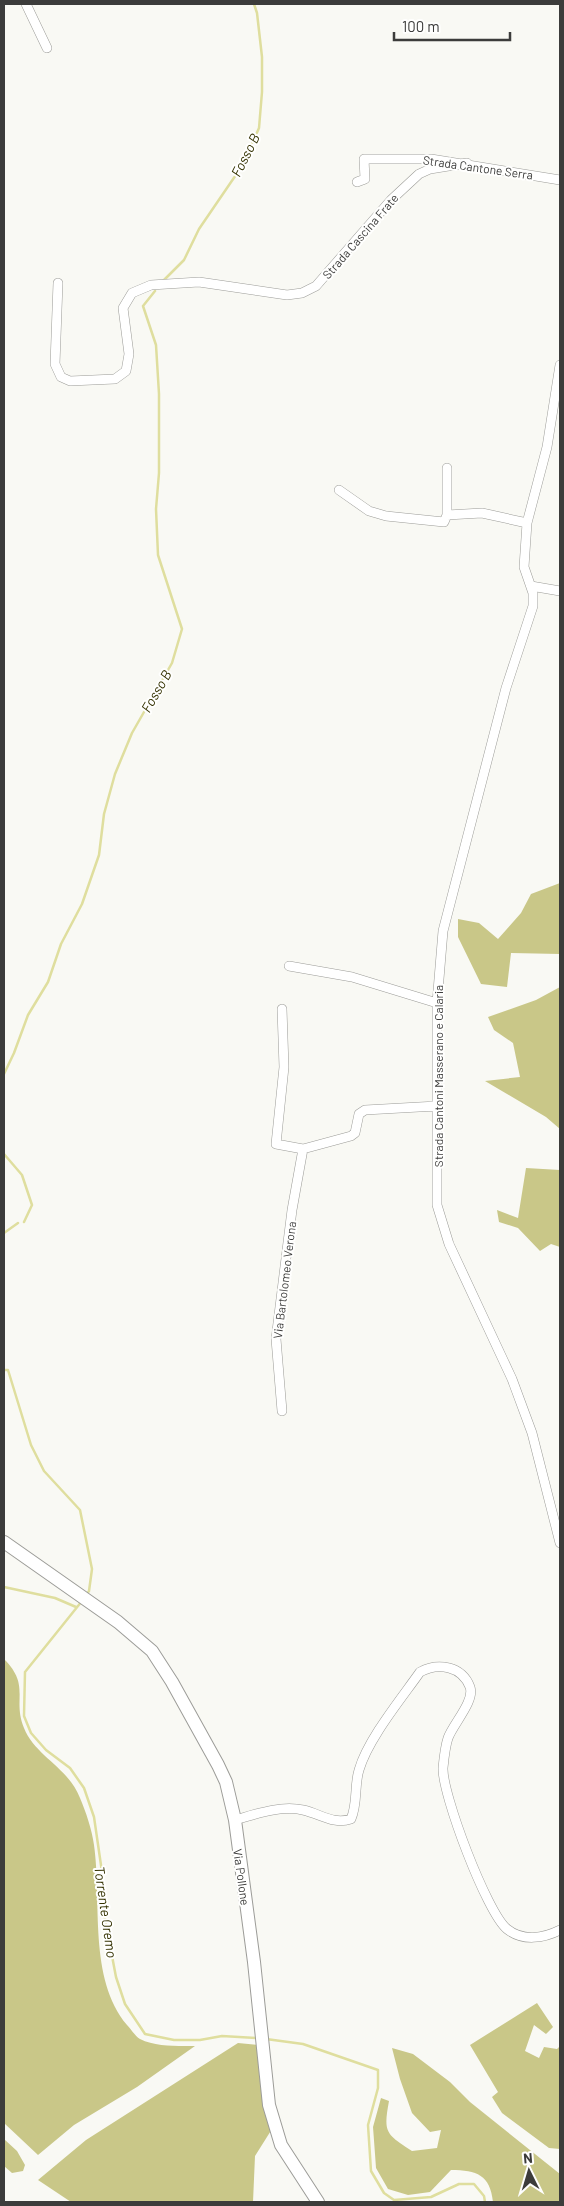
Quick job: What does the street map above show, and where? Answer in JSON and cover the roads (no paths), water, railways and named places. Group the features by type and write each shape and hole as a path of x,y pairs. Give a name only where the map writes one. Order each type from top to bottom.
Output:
{"street":[{"path":"26,4 47,48"},
{"name":"Strada Cantone Serra","path":"357,182 366,179 364,159 432,158 560,180"},
{"name":"Strada Cascina Frate","path":"58,284 55,364 61,377 70,381 115,379 126,371 129,354 123,308 132,293 152,284 169,285 200,282 287,295 302,293 316,286 390,200 419,174 430,169 467,163"},
{"name":"Strada Cantoni Masserano e Calaria","path":"560,365 548,447 526,523 524,567 531,586 533,606 506,688 443,931 437,1003 437,1205 449,1244 519,1397 532,1433 560,1543"},
{"path":"339,490 369,510 386,516 444,522 447,515 447,468"},
{"path":"447,515 482,513 526,523"},
{"path":"531,586 560,592"},
{"path":"289,966 352,977 437,1003"},
{"path":"282,1009 284,1067 276,1144 303,1149 351,1136 355,1133 359,1114 365,1110 437,1106"},
{"name":"Via Bartolomeo Verona","path":"282,1411 276,1340 292,1210 303,1149"},
{"name":"Via Pollone","path":"4,1542 79,1594 136,1636 152,1651 163,1666 192,1716 226,1782 234,1820 261,2026 269,2105 281,2145 318,2202"},
{"path":"234,1820 266,1811 283,1810 303,1810 335,1821 351,1819 355,1810 359,1770 367,1749 420,1672 430,1666 442,1665 463,1676 471,1688 471,1698 448,1738 443,1770 448,1799 484,1894 493,1913 507,1929 531,1937 546,1937 560,1930"}],"waterway":[{"name":"Fosso B","path":"162,282 184,260 199,229 242,166 259,128 262,57 257,13 254,4"},
{"name":"Fosso B","path":"4,1074 28,1015 48,982 61,944 82,904 99,855 104,814 115,774 132,733 172,663 182,629 158,555 156,509 159,473 159,394 156,345 143,306 155,291"},
{"name":"Fosso B","path":"4,1154 22,1175 32,1205 24,1222"},
{"name":"Fosso B","path":"4,1233 18,1223"},
{"name":"Torrente Oremo","path":"4,1370 8,1370 31,1445 44,1471 80,1510 92,1569 89,1591 86,1595"},
{"path":"4,1587 55,1598 76,1607"},
{"name":"Torrente Oremo","path":"82,1601 25,1672 24,1716 31,1733 46,1750 70,1768 84,1788 94,1817 102,1872 104,1914 116,1977 125,2004 145,2034 174,2040 200,2040 222,2036 258,2038"},
{"name":"Torrente Oremo","path":"266,2039 303,2044 378,2070 378,2088 368,2125 371,2171 384,2193 394,2200 431,2197 459,2184 474,2184 484,2196 485,2202"}]}
